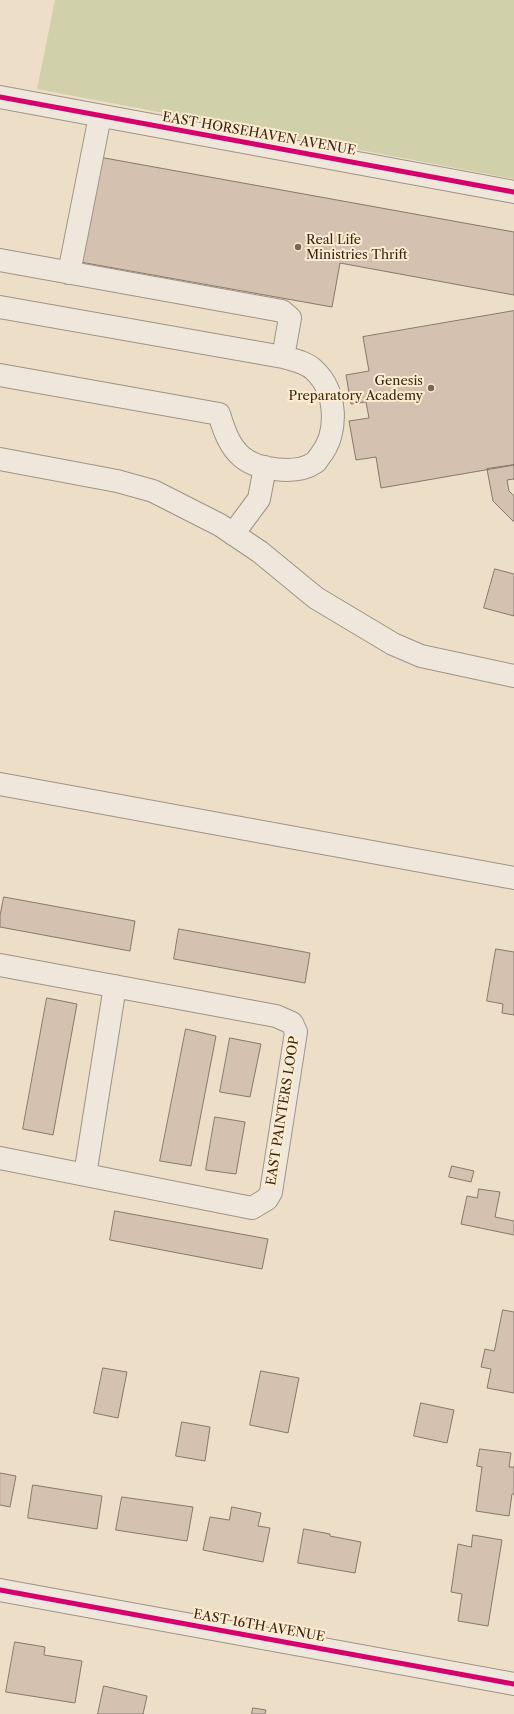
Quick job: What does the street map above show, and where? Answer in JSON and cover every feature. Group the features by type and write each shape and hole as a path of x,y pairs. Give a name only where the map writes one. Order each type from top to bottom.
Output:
{"street":[{"name":"EAST HORSEHAVEN AVENUE","path":"0,97 514,192"},
{"path":"69,272 100,116"},
{"path":"0,260 282,311 290,318 283,357"},
{"path":"0,307 283,357 301,362 312,368 321,378 333,411 332,432 327,448 315,463 299,469 281,470 265,467 242,457 231,445 219,414 0,375"},
{"path":"0,459 117,481 153,491 220,525 260,552 316,598 393,644 421,656 514,676"},
{"path":"233,534 259,500 265,467"},
{"path":"0,784 514,878"},
{"name":"EAST PAINTERS LOOP","path":"0,965 276,1016 292,1023 296,1032 296,1043 271,1192 267,1199 252,1208 0,1158"},
{"path":"85,1175 115,986"},
{"name":"EAST 16TH AVENUE","path":"0,1590 514,1684"}],"green space":[{"path":"55,0 514,0 514,179 37,89"}],"building":[{"name":"Real Life Ministries Thrift","path":"99,157 514,232 514,295 340,263 332,307 80,262"},
{"name":"Genesis Preparatory Academy","path":"514,311 514,465 381,488 376,457 356,460 349,421 369,418 366,402 351,404 346,375 369,371 363,337"},
{"path":"514,465 514,479 507,480 509,491 514,496 514,522 493,501 487,469"},
{"path":"495,569 514,574 514,616 484,608"},
{"path":"4,897 135,921 130,951 0,927 0,916"},
{"path":"179,929 310,953 305,983 174,959"},
{"path":"496,949 514,952 514,1015 502,1013 503,1004 487,1001"},
{"path":"47,998 77,1004 53,1135 23,1129"},
{"path":"186,1029 216,1036 191,1166 160,1161"},
{"path":"230,1038 261,1044 250,1097 220,1092"},
{"path":"215,1117 245,1122 236,1174 206,1170"},
{"path":"452,1166 474,1171 471,1182 449,1177"},
{"path":"479,1189 500,1192 495,1217 514,1221 514,1235 461,1224 467,1196 477,1198"},
{"path":"115,1211 268,1239 262,1269 110,1240"},
{"path":"503,1310 514,1312 514,1393 487,1388 491,1369 481,1367 485,1349 494,1351"},
{"path":"103,1368 127,1372 118,1418 94,1413"},
{"path":"261,1371 299,1378 288,1433 250,1425"},
{"path":"421,1403 454,1410 447,1443 414,1436"},
{"path":"182,1422 210,1427 205,1461 176,1456"},
{"path":"480,1449 511,1453 509,1467 514,1467 514,1494 512,1494 509,1516 476,1511 482,1467 477,1466"},
{"path":"0,1473 16,1476 10,1507 0,1505"},
{"path":"33,1485 102,1496 97,1529 28,1518"},
{"path":"122,1497 193,1507 187,1541 116,1530"},
{"path":"232,1507 261,1513 258,1526 270,1528 263,1562 203,1550 210,1517 229,1520"},
{"path":"304,1529 361,1542 355,1573 298,1563"},
{"path":"473,1535 502,1540 488,1626 458,1621 462,1594 451,1592 458,1544 471,1547"},
{"path":"15,1642 45,1647 44,1655 82,1661 75,1703 6,1692"},
{"path":"104,1686 147,1696 143,1714 98,1714"},
{"path":"253,1708 266,1710 265,1714 252,1714"}],"cycle path":[{"path":"0,97 514,192"},
{"path":"0,1590 514,1684"}],"place":[{"name":"Real Life Ministries Thrift","path":"298,247"},
{"name":"Genesis Preparatory Academy","path":"431,388"}]}
